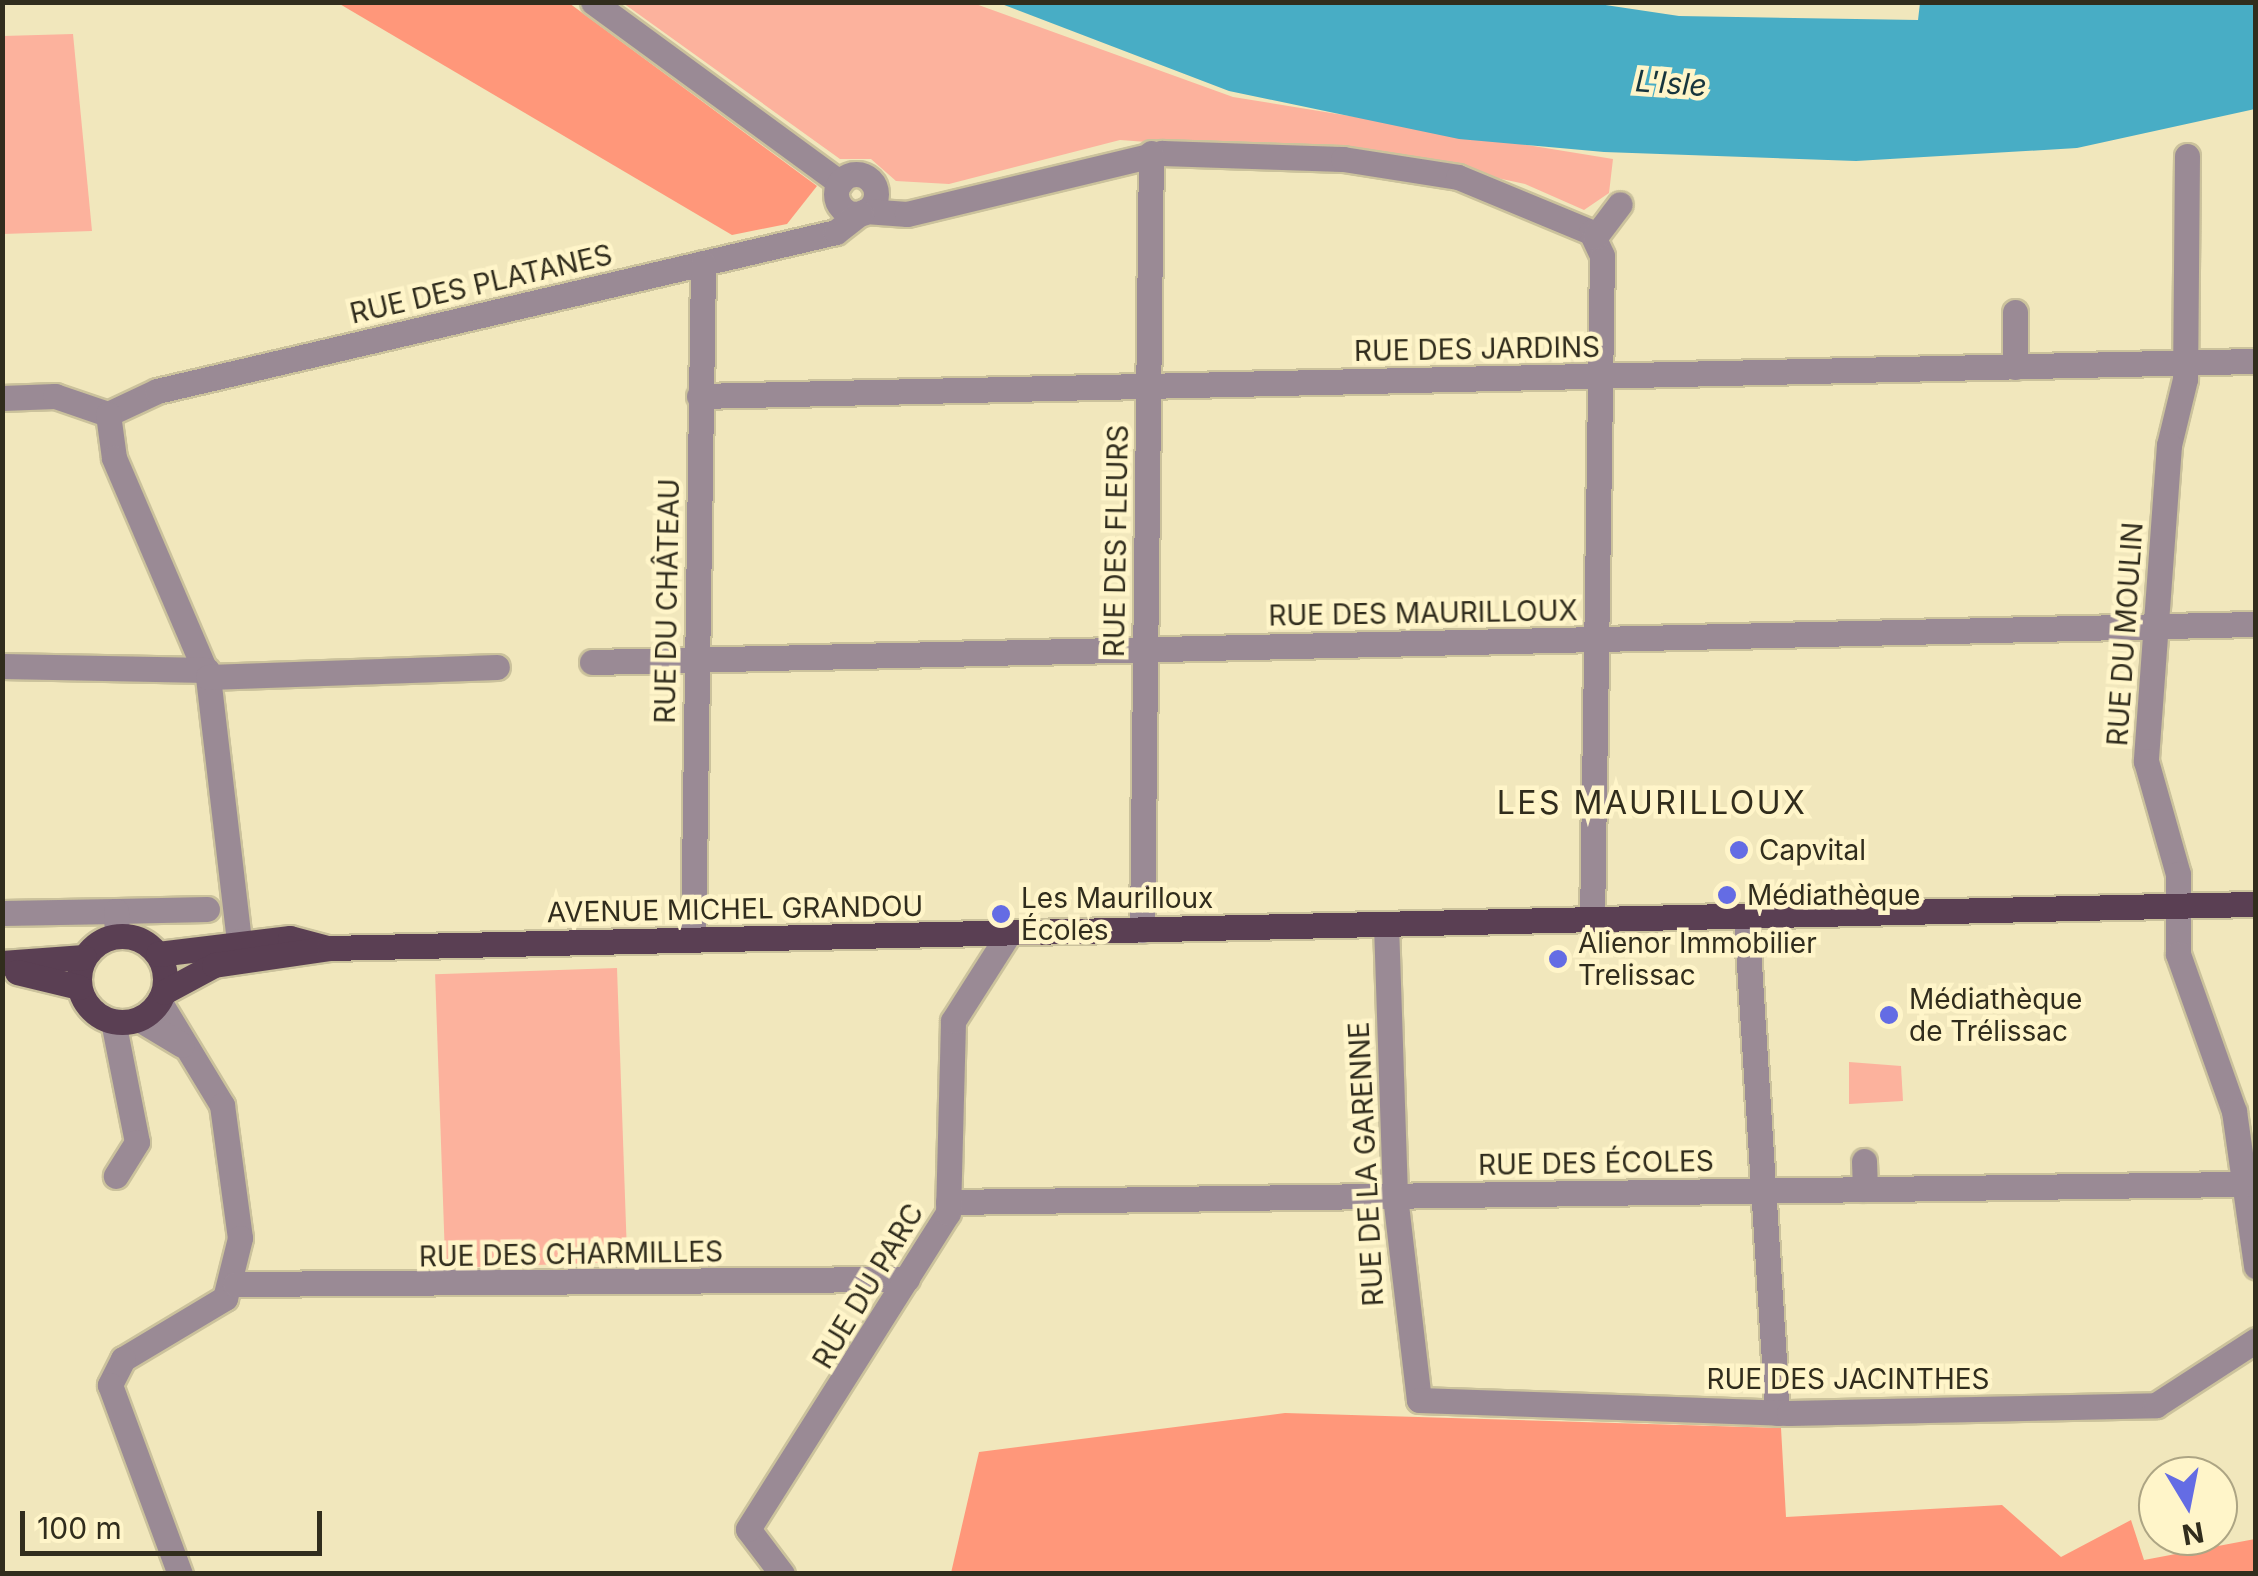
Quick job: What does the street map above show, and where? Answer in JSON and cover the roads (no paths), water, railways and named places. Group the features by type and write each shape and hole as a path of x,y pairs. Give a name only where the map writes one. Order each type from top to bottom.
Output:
{"main road":[{"name":"AVENUE MICHEL GRANDOU","path":"158,954 206,943 238,941 329,948 2256,904"},
{"path":"2,966 79,988 112,1021 139,1019 161,997 158,954 117,923 84,957 79,988"},
{"name":"AVENUE MICHEL GRANDOU","path":"161,997 192,976 231,961 329,948"},
{"path":"2,966 84,957"}],"street":[{"path":"593,2 856,201 928,208 1151,154 1343,159 1458,178 1595,237 1602,256 1592,919"},
{"name":"RUE DES FLEURS","path":"1142,930 1151,154"},
{"name":"RUE DU MOULIN","path":"2186,156 2186,363 2152,627 2146,761 2178,874 2178,954 2234,1111 2256,1266"},
{"name":"RUE DES PLATANES","path":"108,414 157,391 819,236 856,201"},
{"path":"1595,237 1620,204"},
{"name":"RUE DU CHÂTEAU","path":"694,940 703,263"},
{"path":"2015,312 2015,367"},
{"name":"RUE DES JARDINS","path":"699,396 2256,361"},
{"path":"2,398 55,396 108,414 114,458 207,674 238,941 192,976"},
{"name":"RUE DES MAURILLOUX","path":"592,662 2256,624"},
{"path":"2,666 207,674 497,667"},
{"path":"206,943 235,901"},
{"path":"2,913 117,923 207,909"},
{"path":"1746,916 1777,1413"},
{"name":"RUE DE LA GARENNE","path":"1386,924 1395,1196 1419,1400"},
{"name":"RUE DU PARC","path":"782,1574 750,1538 753,1516 907,1279 948,1202 954,1021 1009,933"},
{"path":"161,997 222,1105 234,1172 235,1284 208,1312 123,1359 110,1386 180,1574"},
{"path":"139,1019 198,1058"},
{"path":"112,1021 137,1142 116,1176"},
{"path":"1864,1161 1865,1190"},
{"name":"RUE DES ÉCOLES","path":"948,1202 2246,1184"},
{"name":"RUE DES CHARMILLES","path":"235,1284 907,1279"},
{"name":"RUE DES JACINTHES","path":"1419,1400 1777,1413 2156,1405 2256,1340"}],"water":[{"name":"L'Isle","path":"999,3 1592,3 1679,16 1918,20 1920,3 2255,3 2255,109 2077,148 1856,161 1604,152 1459,139 1229,91"}],"place":[{"name":"Capvital","path":"1739,850"},
{"name":"Médiathèque","path":"1727,895"},
{"name":"Les Maurilloux Écoles","path":"1001,914"},
{"name":"Alienor Immobilier Trelissac","path":"1558,959"},
{"name":"Médiathèque de Trélissac","path":"1889,1015"}],"district":[{"name":"LES MAURILLOUX","path":"1652,803"}]}
